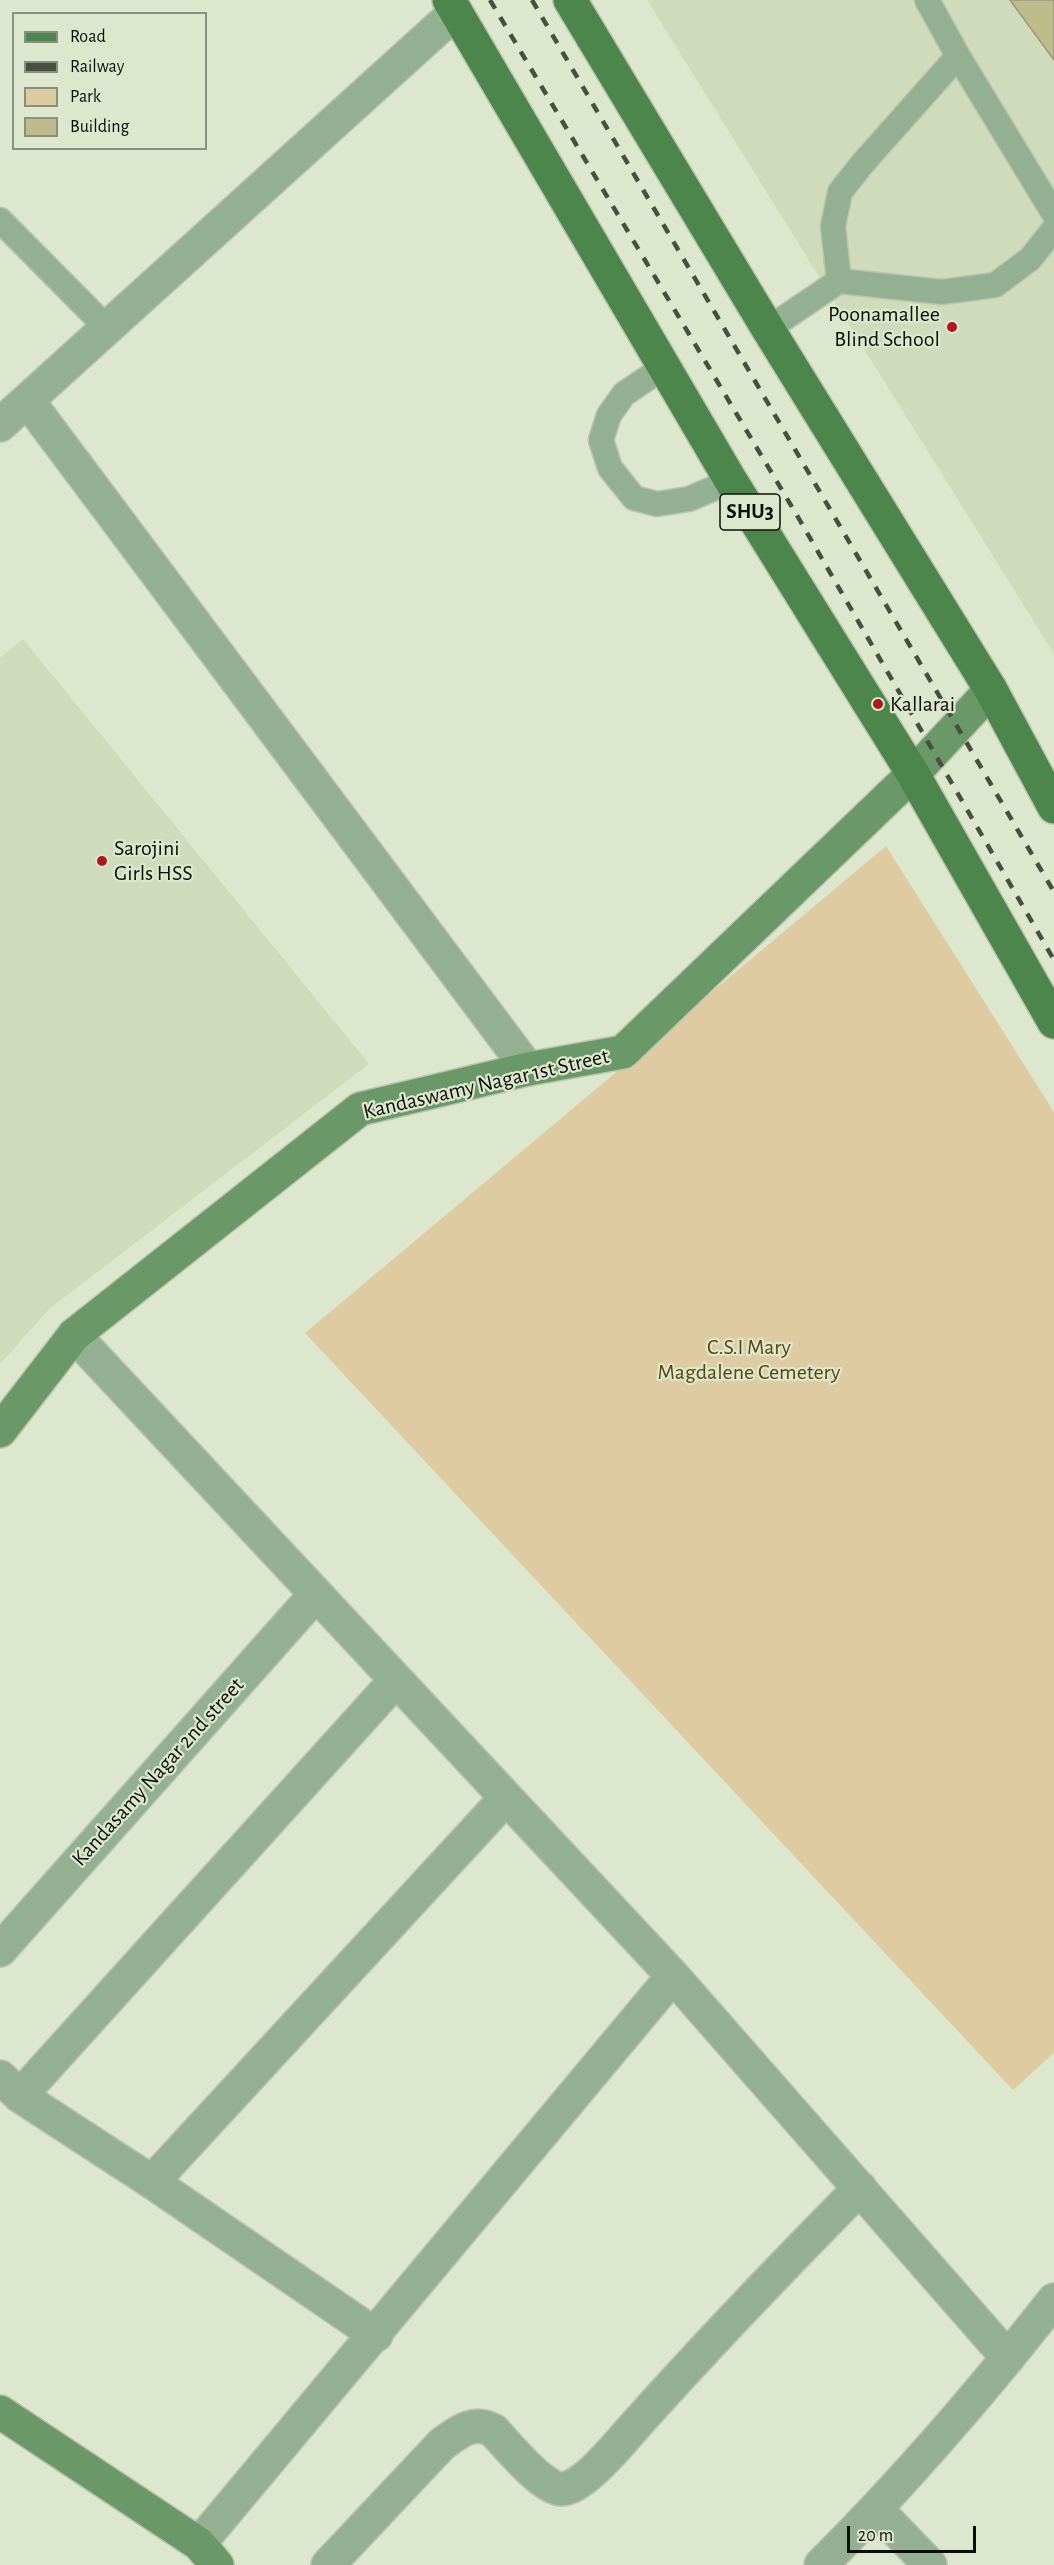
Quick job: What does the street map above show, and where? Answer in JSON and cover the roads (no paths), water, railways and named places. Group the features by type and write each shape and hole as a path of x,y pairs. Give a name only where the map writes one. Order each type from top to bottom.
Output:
{"main road":[{"path":"570,0 768,329 991,690 1054,807"},
{"name":"SHU3","path":"452,6 731,481 913,774 1054,1022"}],"street":[{"path":"0,425 452,6"},
{"path":"28,400 528,1069"},
{"name":"Kandaswamy Nagar 1st Street","path":"0,1431 75,1335 360,1109 528,1069 623,1052 913,774 991,690"},
{"path":"75,1335 673,1976 1008,2358"},
{"name":"Kandasamy Nagar 2nd street","path":"6,1931 316,1594"},
{"path":"376,2335 10,2087 396,1680"},
{"path":"152,2182 506,1798"},
{"path":"0,2412 208,2555 376,2335 673,1976"},
{"path":"328,2565 442,2444 472,2427 484,2425 494,2431 546,2484 559,2490 571,2488 622,2440 860,2188"},
{"path":"821,2565 877,2510 1008,2358 1054,2300"},
{"path":"877,2510 930,2565"}],"lane":[{"path":"927,0 958,57 1054,214"},
{"path":"839,281 833,226 840,192 958,57"},
{"path":"0,220 107,328"},
{"path":"768,329 839,281 942,292 995,285 1030,259 1054,229"},
{"path":"664,367 624,394 609,415 601,440 610,468 634,498 657,504 689,499 731,481"}],"railway":[{"path":"490,0 795,512 1054,960"},
{"path":"532,0 1054,892"}],"place":[{"name":"Poonamallee Blind School","path":"952,327"},
{"name":"Kallarai","path":"878,704"},
{"name":"Sarojini Girls HSS","path":"102,861"}],"park label":[{"name":"C.S.I Mary Magdalene Cemetery","path":"749,1360"}]}
